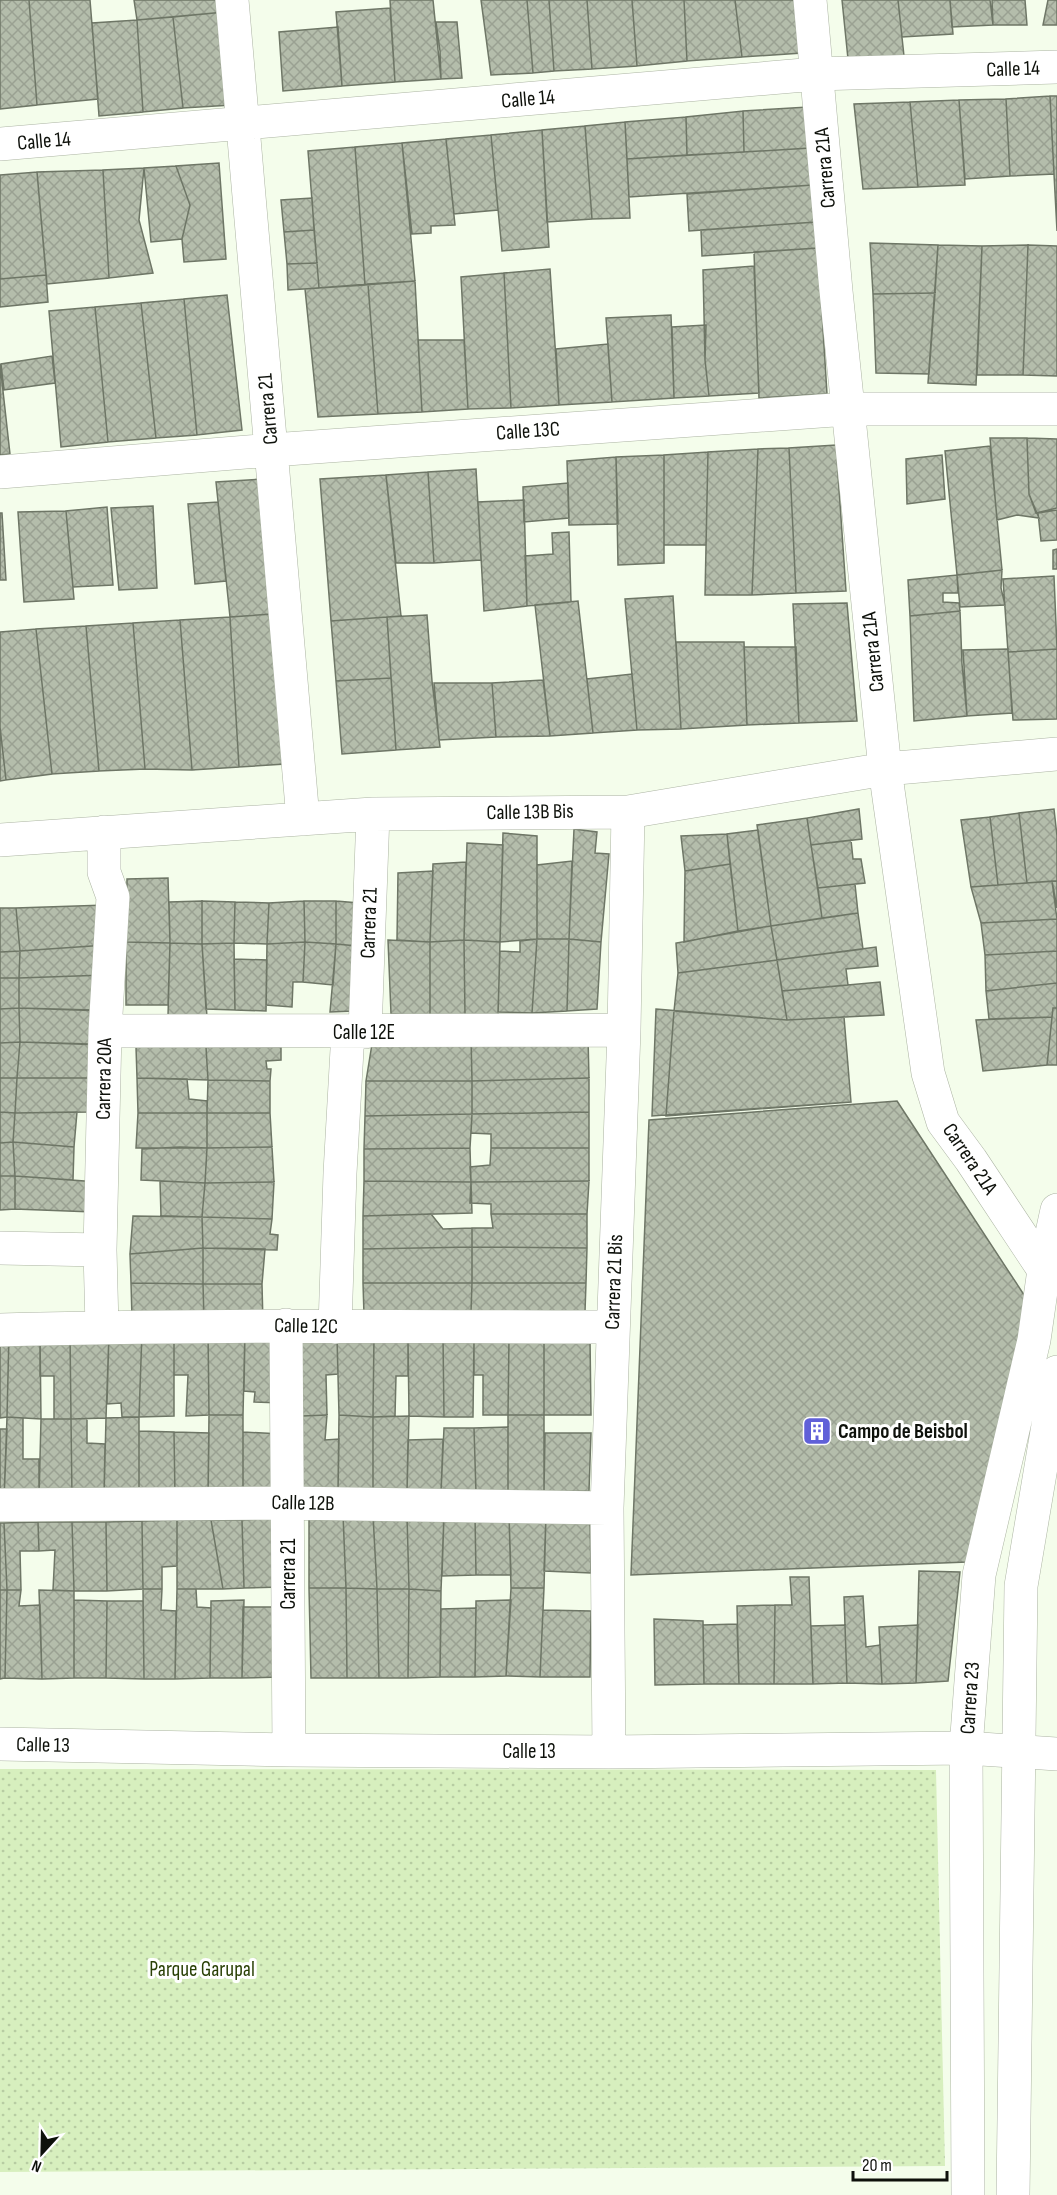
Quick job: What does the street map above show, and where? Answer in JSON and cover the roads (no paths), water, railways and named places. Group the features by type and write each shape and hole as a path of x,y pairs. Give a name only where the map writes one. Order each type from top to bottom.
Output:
{"street":[{"name":"Carrera 21","path":"232,0 303,819"},
{"name":"Carrera 21A","path":"810,0 848,409 885,769 928,1073 943,1122 1044,1270"},
{"name":"Calle 14","path":"0,144 816,74 1057,67"},
{"name":"Calle 13C","path":"0,472 848,409 1057,409"},
{"name":"Calle 13B Bis","path":"0,840 373,814 628,812 885,769 1057,754"},
{"name":"Carrera 21 Bis","path":"609,1752 607,1508 624,1030 628,812"},
{"name":"Carrera 21","path":"335,1327 340,1173 357,1032 373,814"},
{"name":"Carrera 20A","path":"102,1327 100,1250 105,1031 113,897 104,872 104,832"},
{"name":"Calle 12E","path":"105,1031 624,1030"},
{"name":"Carrera 23","path":"968,2195 966,1748 979,1575 1034,1340 1044,1270 1057,1210"},
{"path":"0,1248 100,1250"},
{"name":"Carrera 21","path":"286,1326 289,1750"},
{"name":"Calle 12C","path":"0,1330 286,1326 612,1327"},
{"path":"1013,2195 1021,1586 1057,1372"},
{"name":"Calle 12B","path":"0,1505 288,1503 607,1508"},
{"name":"Calle 13","path":"0,1744 289,1750 609,1752 966,1748 1057,1754"}],"place":[{"name":"Campo de Beisbol","path":"817,1431"}],"park label":[{"name":"Parque Garupal","path":"202,1969"}]}
